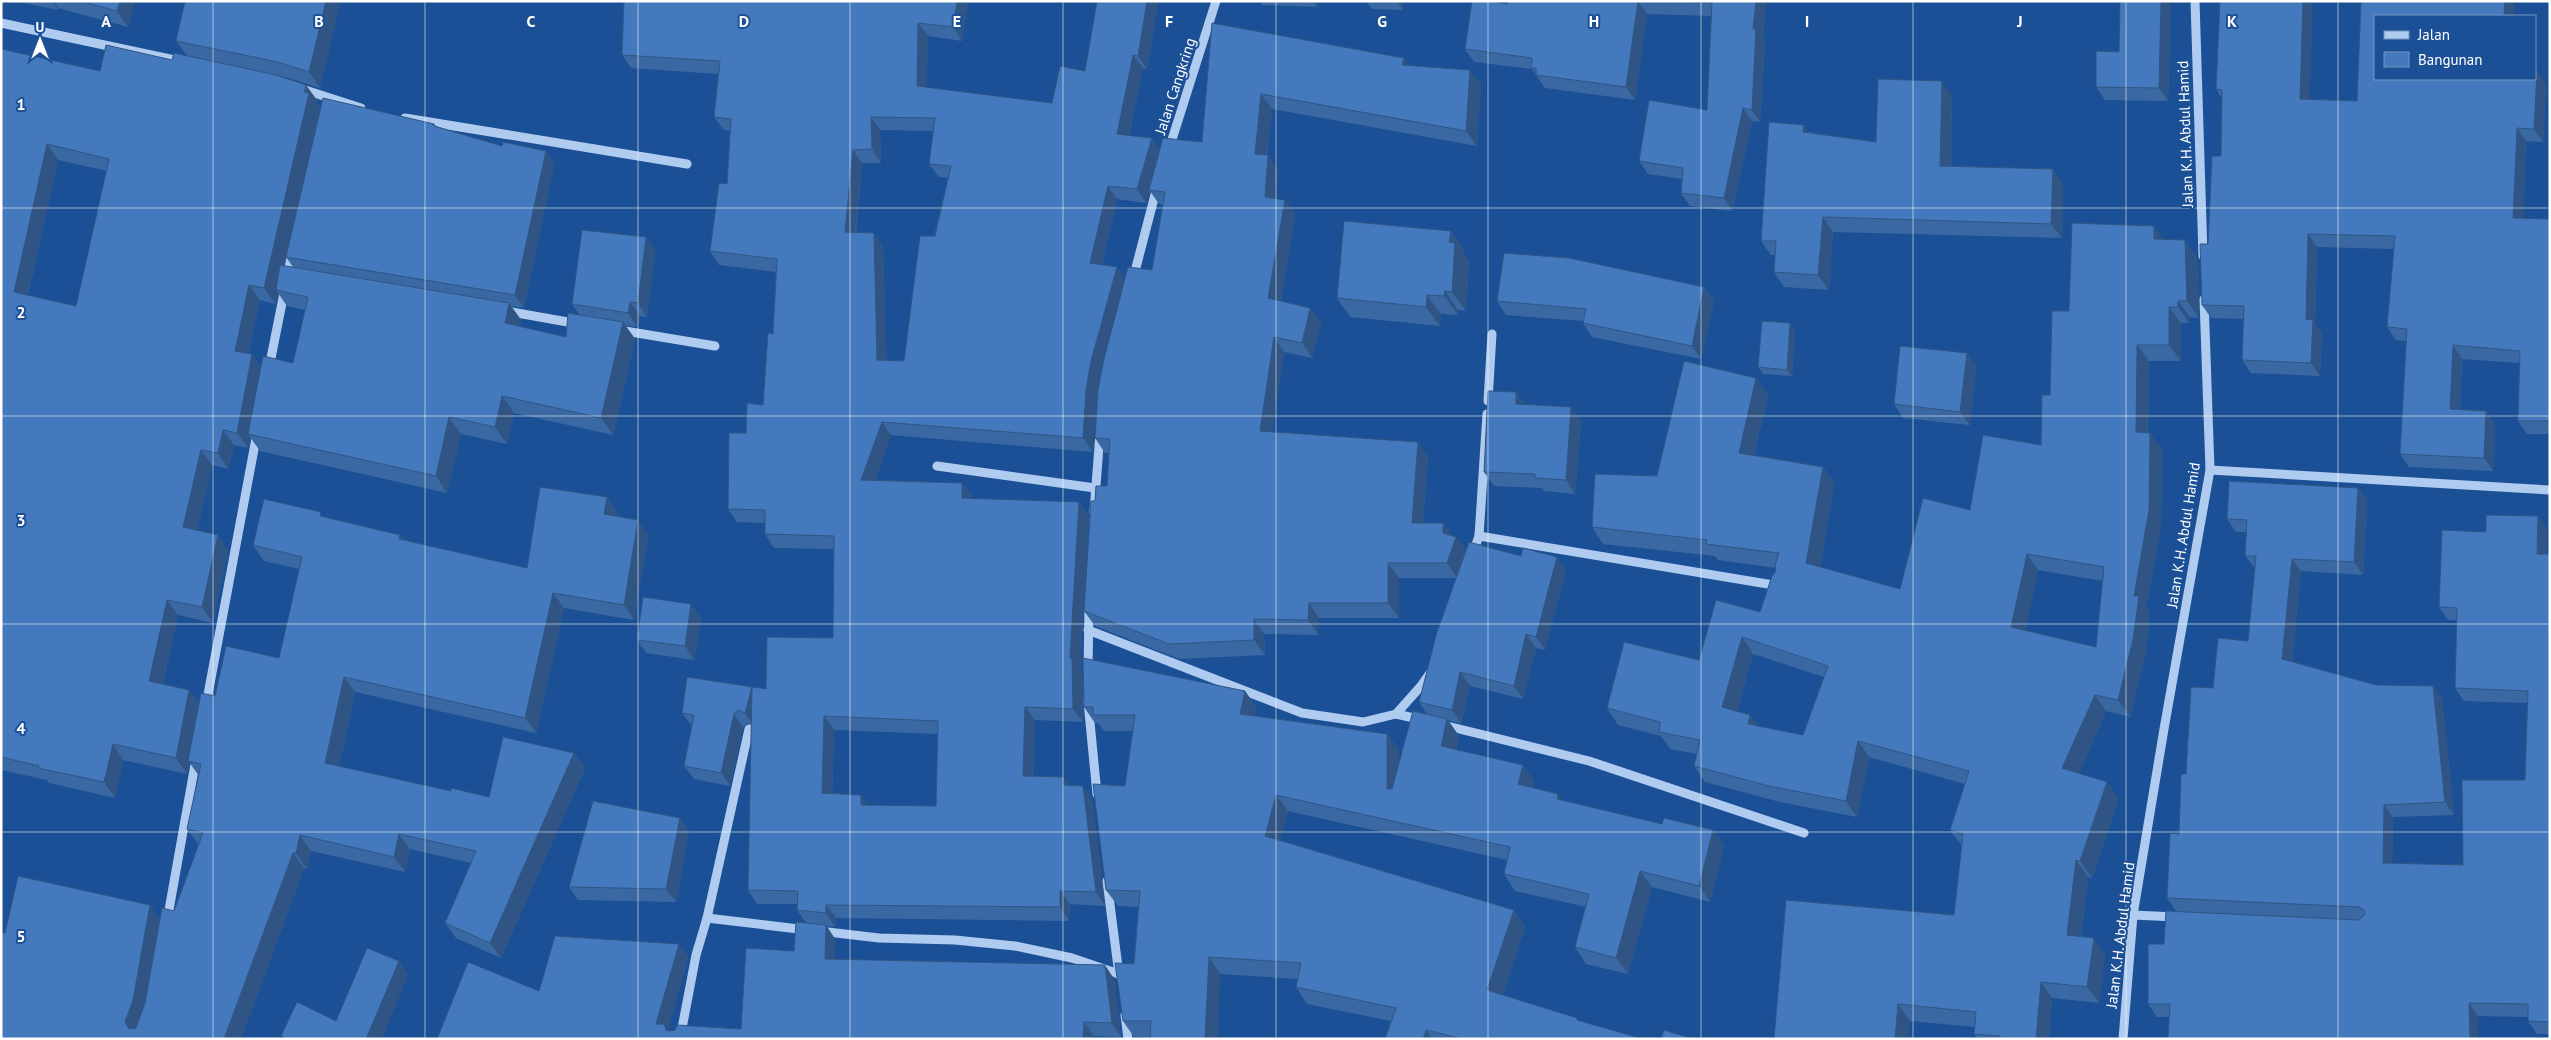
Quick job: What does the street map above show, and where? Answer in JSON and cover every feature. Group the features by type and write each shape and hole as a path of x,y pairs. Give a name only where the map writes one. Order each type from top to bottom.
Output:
{"street":[{"name":"Jalan Cangkring","path":"1166,156 1216,1"},
{"name":"Jalan K.H. Abdul Hamid","path":"2195,1 2203,268"},
{"path":"1,23 192,64"},
{"path":"296,87 328,102 369,111"},
{"path":"396,116 687,164"},
{"path":"1130,290 1161,175"},
{"path":"267,382 294,247"},
{"path":"287,275 297,276"},
{"name":"Jalan K.H. Abdul Hamid","path":"2124,1039 2133,915 2210,470 2204,287"},
{"path":"491,309 588,325"},
{"path":"608,328 715,346"},
{"path":"1470,563 1479,536 1492,334"},
{"path":"204,713 259,421"},
{"path":"1094,526 1095,488 1101,422"},
{"path":"937,466 1095,488"},
{"path":"2210,470 2550,490"},
{"path":"1479,536 1782,586"},
{"path":"1088,677 1090,601"},
{"path":"1088,630 1302,713 1363,722 1396,714 1590,761 1804,834"},
{"path":"1396,714 1421,686 1434,662"},
{"path":"1088,696 1098,800"},
{"path":"680,1039 696,955 708,918 749,729"},
{"path":"165,929 197,752"},
{"path":"708,918 879,938 955,940 1015,946 1072,958 1120,979 1105,867"},
{"path":"2133,915 2182,917"},
{"path":"1123,1002 1128,1039"}],"building":[{"path":"80,1 120,1 117,11"},
{"path":"185,1 326,1 309,72 278,62 176,41"},
{"path":"624,1 957,1 953,27 918,23 917,86 1052,103 1060,66 1085,71 1097,1 1147,1 1138,56 1133,55 1117,134 1152,138 1137,189 1108,186 1090,263 1117,267 1091,361 1086,390 1083,438 882,422 861,480 962,483 962,498 1079,502 1070,658 1072,658 1073,709 1025,707 1023,776 1064,777 1064,785 1083,786 1096,892 1060,891 1060,907 826,905 826,913 797,910 798,891 748,890 752,687 745,713 738,710 734,714 721,773 684,766 694,715 682,713 687,677 766,689 767,637 833,638 834,536 765,534 765,510 728,509 729,433 746,433 747,403 763,405 768,333 773,334 777,259 710,251 719,183 727,184 731,119 714,117 720,61 622,55","holes":["871,117 935,118 929,164 951,166 935,236 920,236 904,361 877,360 874,233 845,232 853,150 872,149","824,716 938,721 936,806 861,805 861,795 822,793"]},
{"path":"1472,1 1490,1 1507,4 1508,1 1638,1 1626,87 1536,75 1536,68 1531,68 1532,58 1465,49"},
{"path":"1654,1 1756,1 1753,29 1756,29 1752,110 1743,108 1724,198 1681,193 1683,168 1639,161 1649,100 1707,110 1712,3"},
{"path":"2120,1 2161,1 2159,88 2096,87 2096,51 2119,52"},
{"path":"2220,1 2303,1 2300,99 2357,101 2361,1 2505,1 2504,15 2374,15 2374,80 2536,80 2537,71 2534,129 2517,128 2513,218 2550,219 2550,421 2518,421 2520,351 2453,345 2450,409 2486,411 2484,458 2400,454 2407,329 2387,327 2395,236 2308,234 2306,319 2313,320 2311,363 2242,360 2244,306 2202,305 2200,244 2208,244 2212,156 2221,156 2222,90 2216,89"},
{"path":"1212,23 1404,58 1402,65 1470,70 1466,131 1261,94 1255,154 1268,155 1265,197 1285,200 1268,298 1310,308 1302,343 1274,337 1260,431 1418,442 1412,523 1443,523 1443,533 1456,537 1447,563 1388,563 1388,603 1309,603 1308,620 1254,619 1254,640 1169,644 1084,611 1091,501 1095,501 1096,486 1107,486 1110,439 1095,438 1098,390 1103,363 1128,267 1152,270 1165,192 1149,190 1163,138 1202,142"},
{"path":"106,45 172,60 174,53 276,75 306,85 304,92 309,93 264,288 249,285 235,351 252,354 237,433 223,430 218,453 201,450 183,527 218,535 202,607 167,600 149,681 189,690 176,758 113,744 104,782 38,768 39,766 1,757 1,49 100,71","holes":["47,144 109,159 76,306 14,292"]},
{"path":"1878,79 1942,81 1940,166 2053,169 2051,224 1823,217 1818,275 1774,272 1776,241 1761,241 1769,122 1804,125 1803,132 1876,142"},
{"path":"323,98 434,124 434,126 502,146 503,142 546,151 515,295 286,257"},
{"path":"1344,221 1451,231 1449,242 1455,243 1452,292 1445,291 1444,296 1427,295 1426,307 1337,298"},
{"path":"2072,223 2154,226 2154,239 2185,240 2187,301 2178,301 2178,307 2169,307 2169,345 2137,345 2136,432 2150,433 2149,510 2134,596 2139,596 2133,640 2118,700 2095,695 2062,768 2107,782 2080,861 2076,860 2067,935 2094,938 2087,987 2041,982 2036,1039 2000,1039 2000,1036 1974,1034 1976,1012 1898,1004 1895,1039 1774,1039 1786,900 1954,915 1963,834 1950,830 1969,771 1858,741 1846,801 1769,786 1694,766 1700,740 1659,732 1660,722 1607,708 1624,642 1699,660 1716,600 1760,612 1772,576 1776,571 1775,565 1779,553 1706,544 1707,540 1592,527 1595,474 1657,476 1684,361 1756,378 1739,453 1823,467 1806,563 1900,589 1923,498 1970,510 1983,435 2041,445 2042,395 2050,395 2052,311 2069,311","holes":["2027,554 2104,567 2096,647 2011,627","1742,637 1828,666 1803,735 1748,724 1750,715 1722,707"]},
{"path":"582,230 646,237 638,303 630,302 628,313 572,304"},
{"path":"1504,253 1569,258 1704,287 1692,346 1583,323 1586,309 1497,301"},
{"path":"280,265 509,303 505,323 566,337 568,313 623,322 601,418 502,396 495,427 449,417 436,476 248,434 263,356 293,363 308,297 276,290"},
{"path":"1762,321 1790,323 1787,370 1758,367"},
{"path":"1900,346 1967,353 1960,412 1894,404"},
{"path":"1488,391 1516,392 1516,404 1571,407 1566,480 1535,478 1535,474 1484,472"},
{"path":"2229,481 2358,488 2354,562 2292,559 2282,659 2376,685 2433,686 2445,802 2384,805 2383,863 2463,865 2462,780 2525,780 2528,691 2455,688 2457,608 2439,607 2442,530 2486,532 2486,515 2538,516 2537,554 2550,554 2550,1022 2528,1021 2528,1004 2469,1003 2470,1039 2168,1039 2170,1004 2148,1004 2148,944 2164,944 2166,911 2359,920 2365,914 2364,910 2359,907 2167,898 2170,833 2179,834 2181,774 2186,774 2191,687 2213,688 2218,638 2248,641 2256,556 2245,556 2247,520 2227,519"},
{"path":"540,487 607,497 604,514 638,520 624,605 553,593 525,718 344,677 325,763 451,791 451,788 489,797 503,737 574,753 490,943 445,923 476,851 399,834 394,857 300,835 296,853 293,853 224,1039 1,1039 1,932 5,933 18,876 150,905 133,1000 125,1022 129,1029 136,1028 145,1003 162,908 174,911 203,833 187,829 201,764 188,761 201,693 215,696 226,646 279,658 302,557 253,545 264,499 321,512 320,516 400,535 399,539 527,568"},
{"path":"1469,542 1521,556 1523,548 1557,557 1536,637 1526,634 1514,686 1460,672 1452,710 1419,702 1437,632"},
{"path":"643,597 691,604 685,646 637,640"},
{"path":"1083,658 1245,691 1240,714 1387,734 1387,789 1392,789 1413,711 1447,719 1441,746 1523,765 1518,784 1558,794 1557,799 1662,824 1664,818 1713,830 1699,886 1640,871 1616,958 1575,947 1589,894 1504,874 1510,847 1276,795 1265,836 1514,910 1487,990 1577,1018 1577,1020 1643,1039 1463,1039 1426,1030 1423,1039 1385,1039 1396,1008 1296,987 1301,963 1209,957 1205,1039 1150,1039 1151,1021 1123,1021 1115,963 1134,964 1140,891 1106,890 1093,784 1125,786 1135,715 1093,715 1093,707 1084,707"},
{"path":"593,801 680,818 666,889 569,887"},
{"path":"796,922 826,925 825,959 1105,965 1112,1023 1084,1022 1083,1039 437,1039 468,962 539,991 555,936 679,944 656,1024 664,1024 666,1030 670,1031 675,1030 677,1025 741,1029 746,948 794,951"},
{"path":"367,948 399,961 367,1037 371,1039 286,1039 281,1036 297,1002 336,1021"},
{"path":"1664,1030 1693,1039 1661,1039"}]}
